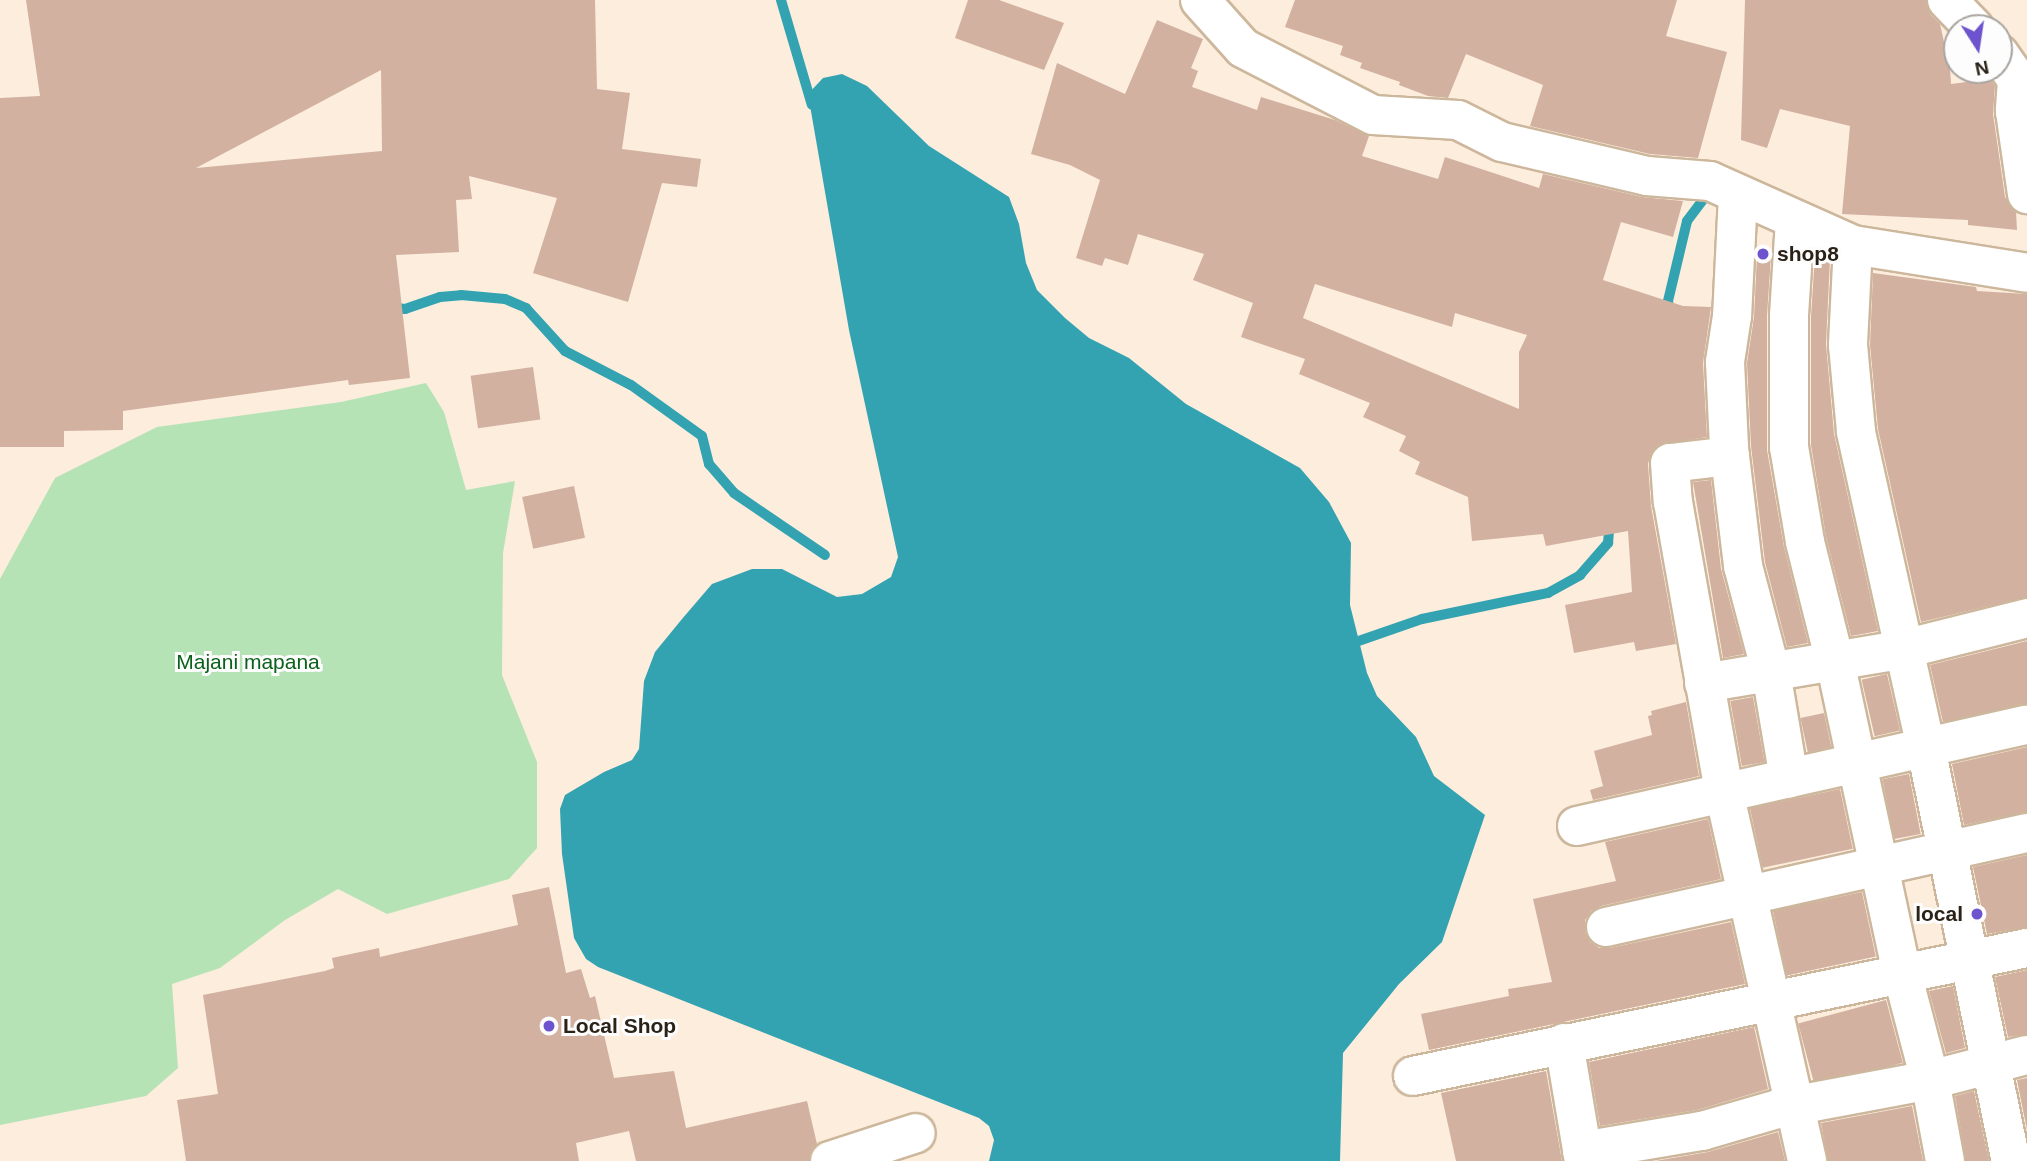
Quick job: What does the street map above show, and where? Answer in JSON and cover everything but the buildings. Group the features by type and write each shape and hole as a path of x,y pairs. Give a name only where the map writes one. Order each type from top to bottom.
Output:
{"street":[{"path":"1200,0 1243,48 1373,115 1458,120 1503,142 1647,176 1710,181 1853,245 2027,274"},
{"path":"1947,0 1960,14"},
{"path":"2013,74 2017,80 2021,111 2027,194"},
{"path":"1738,195 1732,316 1725,362 1730,456 1743,566 1771,671 1789,778"},
{"path":"1795,220 1789,316 1789,447 1805,542 1835,661 1902,973 1930,1080 1945,1161"},
{"path":"1853,245 1848,345 1856,432 1926,748 2011,1161"},
{"path":"1730,456 1670,463 1672,502 1724,792 1807,1161"},
{"path":"1704,683 1904,649 2027,618"},
{"path":"1577,826 2027,725"},
{"path":"1605,927 2027,833"},
{"path":"1413,1076 2027,948"},
{"path":"1564,1043 1583,1156 1702,1131 1796,1105 1930,1080 2027,1055"},
{"path":"830,1161 916,1133"}],"green space":[{"name":"Majani mapana","path":"426,383 444,412 466,490 515,481 503,553 502,675 537,762 537,848 509,879 387,914 338,889 285,920 220,968 172,984 178,1068 146,1096 0,1125 0,579 55,478 157,427 341,402"}],"water":[{"path":"842,74 867,86 929,146 1009,197 1019,224 1026,263 1037,290 1065,318 1089,338 1129,358 1186,404 1300,468 1329,502 1351,543 1350,605 1367,673 1377,696 1416,737 1434,776 1485,815 1442,942 1399,984 1343,1053 1340,1161 989,1161 994,1140 989,1126 979,1118 598,967 586,959 574,938 562,854 560,809 565,795 604,772 632,760 639,749 644,681 655,652 682,619 712,584 752,569 782,569 837,597 862,594 891,577 898,557 849,330 808,94 823,78"}],"waterway":[{"path":"781,0 812,105"},
{"path":"1670,315 1668,301 1687,221 1712,188"},
{"path":"389,307 405,309 440,297 461,295 505,299 526,308 565,351 631,385 702,436 709,464 734,493 825,555"},
{"path":"1347,645 1422,619 1548,593 1580,575 1608,543 1610,521"}],"place":[{"name":"shop8","path":"1763,254"},
{"name":"local","path":"1977,914"},
{"name":"Local Shop","path":"549,1026"}]}
